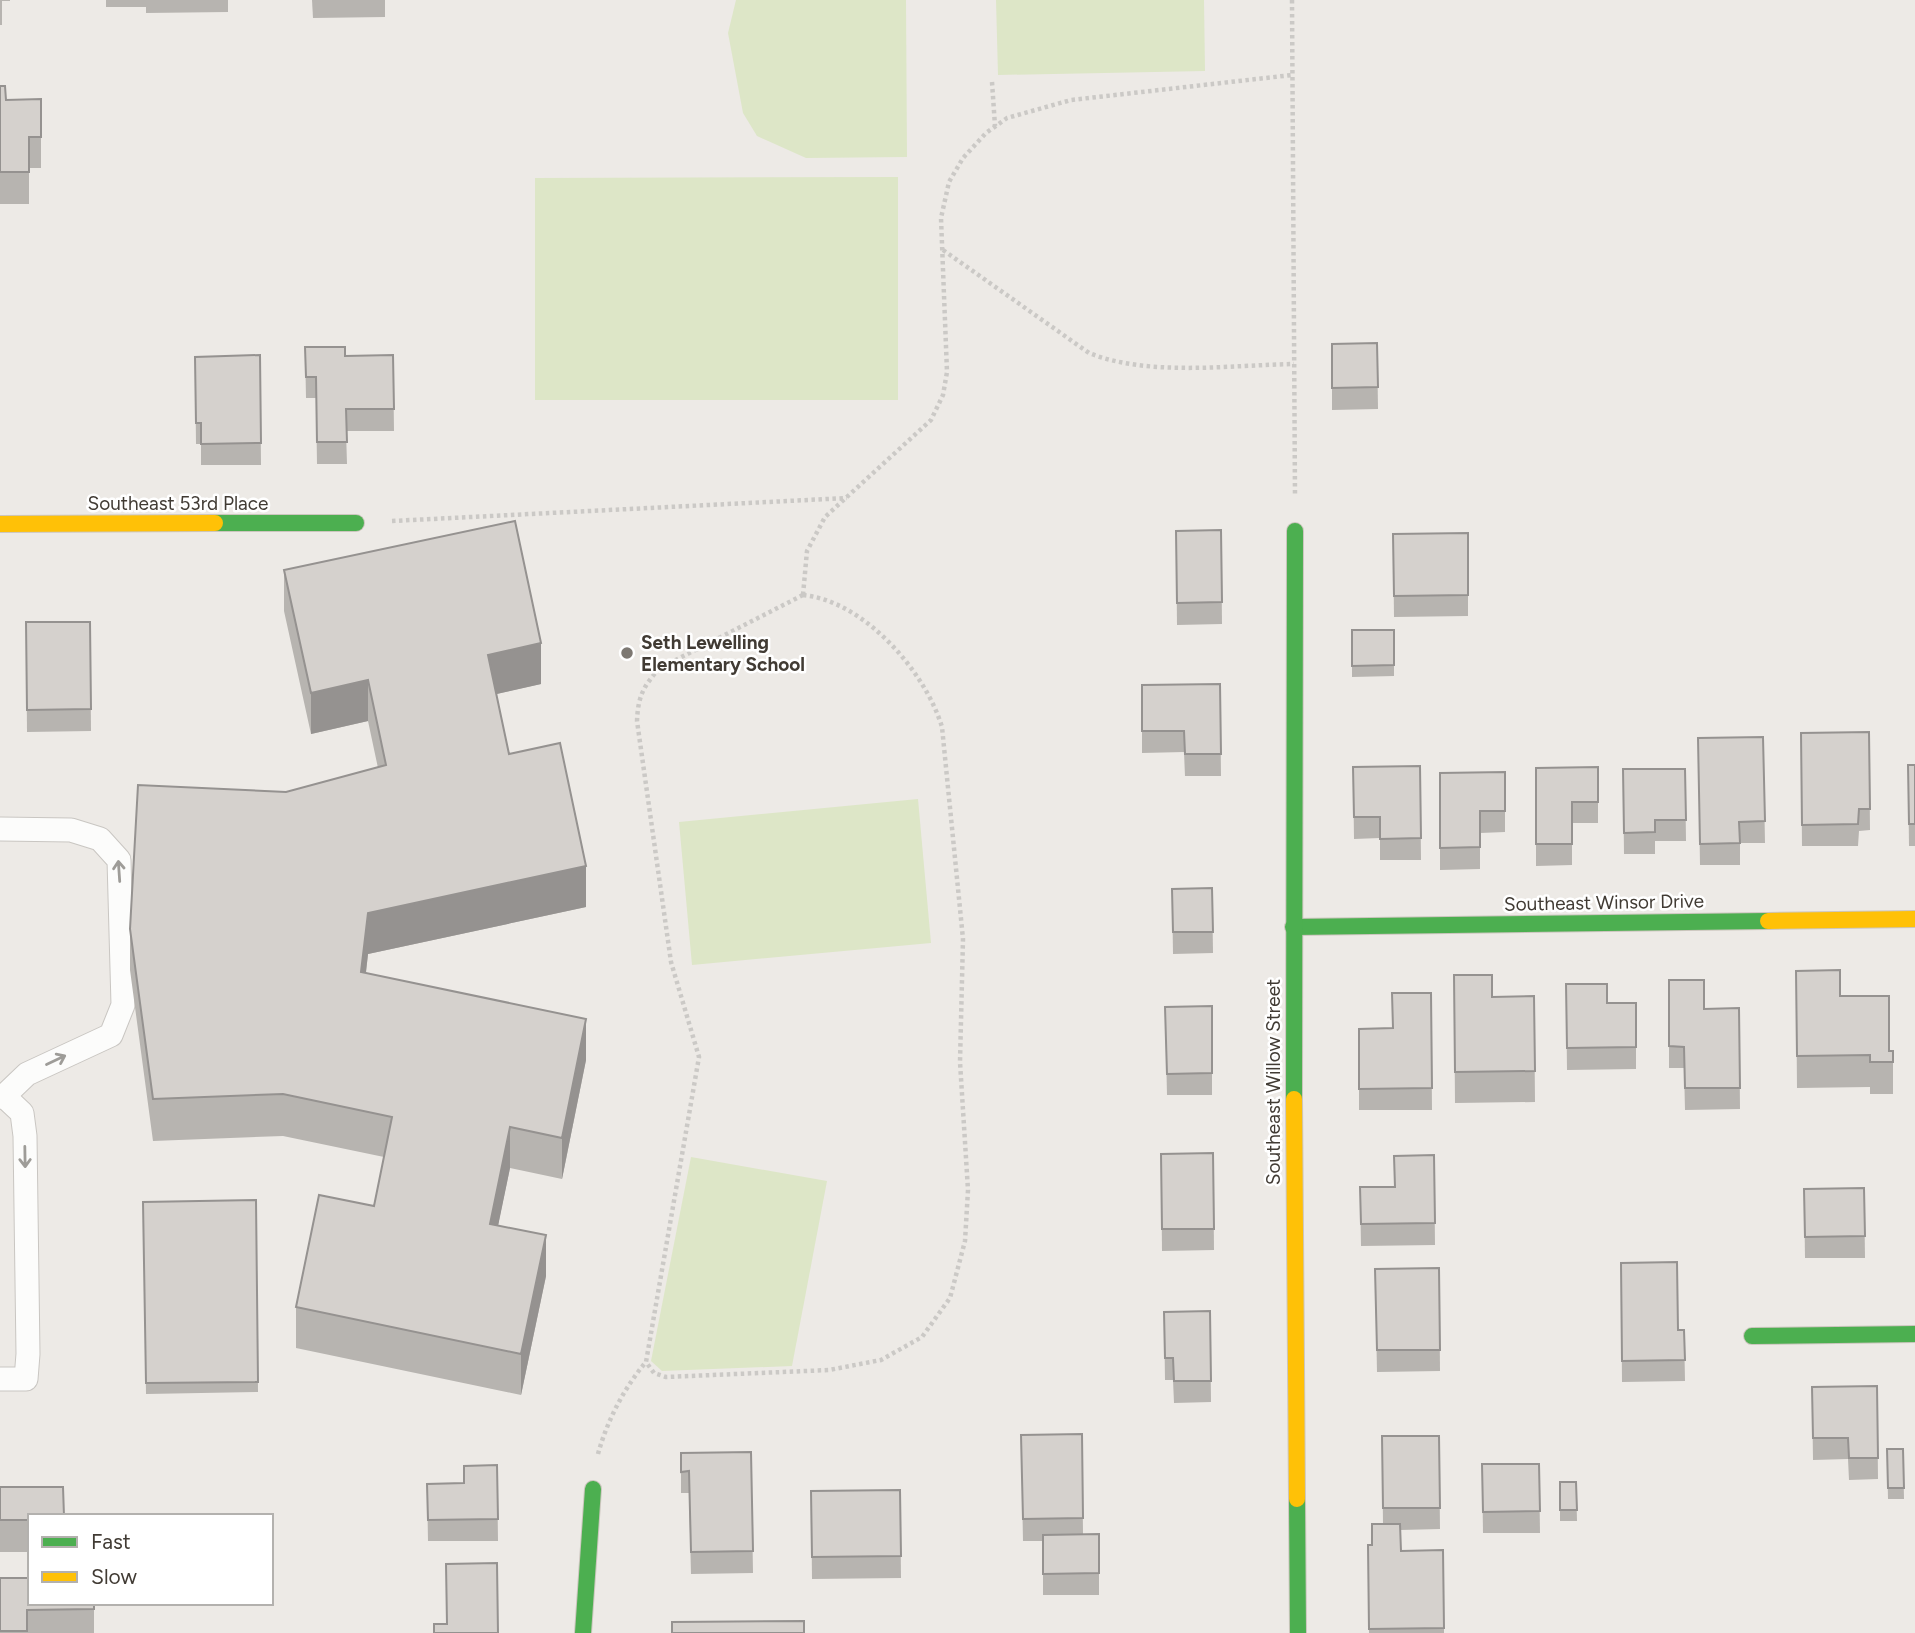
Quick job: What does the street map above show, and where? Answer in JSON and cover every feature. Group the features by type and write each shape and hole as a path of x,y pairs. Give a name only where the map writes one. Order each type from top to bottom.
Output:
{"street":[{"name":"Southeast 53rd Place","path":"0,524 356,523"},
{"name":"Southeast Willow Street","path":"1295,531 1293,927 1298,1633"},
{"name":"Southeast Winsor Drive","path":"1293,927 1915,919"},
{"path":"1752,1336 1915,1335"},
{"path":"583,1633 593,1489"}],"lane":[{"path":"0,829 71,830 100,839 119,860 123,1005 111,1035 27,1074 2,1097 22,1113 25,1136 28,1354 26,1379 0,1379"}],"path":[{"path":"1292,0 1295,531"},
{"path":"803,595 807,551 825,517 931,420 943,396 947,372 941,218 949,182 963,158 1007,118 1033,108 1071,100 1292,75"},
{"path":"992,82 995,127"},
{"path":"942,250 1089,353 1110,361 1139,366 1294,364"},
{"path":"356,523 846,498"},
{"path":"593,1489 606,1428 632,1378 646,1362 699,1058 671,962 637,721 638,698 645,684 660,668 803,595 822,597 847,608 877,632 909,666 933,699 942,727 962,939 960,1062 968,1190 965,1241 950,1298 922,1337 881,1360 829,1370 666,1377 654,1373 646,1362"}],"green space":[{"path":"736,0 906,0 907,157 806,158 757,136 743,113 728,33"},
{"path":"996,0 1204,0 1205,71 998,75"},
{"path":"898,177 898,400 535,400 535,178"},
{"path":"918,799 931,943 692,965 679,822"},
{"path":"691,1157 827,1181 792,1366 662,1371 651,1361"}],"building":[{"path":"0,86 5,86 6,100 41,99 41,137 29,137 29,172 0,172"},
{"path":"1377,343 1378,387 1332,388 1332,344"},
{"path":"305,347 345,347 345,356 393,355 394,409 346,409 347,442 317,442 316,377 306,377"},
{"path":"260,355 261,443 201,444 201,423 196,423 195,357"},
{"path":"515,521 541,643 488,655 509,754 560,743 586,866 368,913 361,972 586,1019 562,1138 510,1127 490,1224 546,1235 521,1354 296,1307 319,1195 374,1206 392,1117 283,1094 153,1099 130,929 138,785 286,792 386,765 368,680 311,693 284,570"},
{"path":"1221,530 1222,602 1177,603 1176,531"},
{"path":"1468,533 1468,595 1394,596 1393,534"},
{"path":"26,622 90,622 91,709 27,710"},
{"path":"1352,630 1394,630 1394,665 1352,666"},
{"path":"1220,684 1221,754 1185,754 1184,731 1142,731 1142,685"},
{"path":"1869,732 1870,809 1859,809 1858,824 1802,825 1801,733"},
{"path":"1763,737 1765,821 1739,822 1740,843 1700,844 1698,738"},
{"path":"1908,765 1915,765 1915,824 1909,824"},
{"path":"1420,766 1421,838 1380,839 1380,817 1354,817 1353,767"},
{"path":"1598,767 1598,802 1572,802 1572,844 1536,844 1536,768"},
{"path":"1623,769 1685,769 1686,820 1655,820 1655,832 1624,833"},
{"path":"1505,772 1505,811 1480,811 1480,847 1440,848 1440,773"},
{"path":"1212,888 1213,932 1173,932 1172,889"},
{"path":"1840,970 1840,996 1889,996 1889,1051 1893,1051 1893,1062 1870,1062 1870,1055 1797,1056 1796,971"},
{"path":"1454,975 1492,975 1492,997 1534,996 1535,1071 1455,1072"},
{"path":"1669,980 1704,980 1704,1009 1739,1008 1740,1088 1685,1088 1684,1047 1669,1046"},
{"path":"1566,984 1607,984 1607,1003 1636,1003 1636,1047 1567,1048"},
{"path":"1392,993 1431,993 1432,1088 1359,1089 1359,1029 1393,1028"},
{"path":"1212,1006 1212,1073 1167,1074 1165,1007"},
{"path":"1213,1153 1214,1229 1162,1229 1161,1154"},
{"path":"1434,1155 1435,1223 1361,1224 1360,1187 1395,1187 1394,1156"},
{"path":"1864,1188 1865,1236 1805,1237 1804,1189"},
{"path":"256,1200 258,1382 146,1383 143,1202"},
{"path":"1677,1262 1678,1330 1684,1330 1685,1360 1622,1361 1621,1263"},
{"path":"1439,1268 1440,1350 1377,1350 1375,1269"},
{"path":"1210,1311 1211,1381 1174,1381 1173,1358 1165,1358 1164,1312"},
{"path":"1877,1386 1878,1458 1849,1458 1848,1438 1813,1438 1812,1387"},
{"path":"1082,1434 1083,1518 1023,1519 1021,1435"},
{"path":"1382,1436 1439,1436 1440,1508 1383,1508"},
{"path":"1887,1449 1903,1449 1904,1488 1888,1488"},
{"path":"751,1452 753,1551 691,1552 689,1471 681,1472 681,1453"},
{"path":"1482,1464 1539,1464 1540,1511 1483,1512"},
{"path":"497,1465 498,1519 428,1520 427,1484 464,1483 464,1466"},
{"path":"1560,1482 1576,1482 1577,1510 1560,1510"},
{"path":"0,1487 63,1487 64,1514 28,1514 28,1520 0,1520"},
{"path":"900,1490 901,1556 812,1557 811,1491"},
{"path":"1372,1524 1400,1524 1401,1551 1443,1550 1444,1628 1369,1629 1368,1545 1372,1545"},
{"path":"1099,1534 1099,1573 1043,1574 1043,1535"},
{"path":"497,1563 498,1633 434,1633 434,1624 447,1624 446,1564"},
{"path":"0,1578 28,1578 28,1605 94,1605 94,1609 27,1610 27,1631 0,1631"},
{"path":"804,1621 804,1633 672,1633 672,1622"}],"traffic: fast":[{"path":"215,523 356,523"},
{"path":"1294,1099 1295,531"},
{"path":"1293,927 1768,921"},
{"path":"1752,1336 1915,1334"},
{"path":"583,1633 593,1489"},
{"path":"1297,1499 1298,1633"}],"traffic: slow":[{"path":"0,524 215,523"},
{"path":"1768,921 1915,919"},
{"path":"1294,1099 1297,1499"}],"place":[{"name":"Seth Lewelling Elementary School","path":"627,653"}]}
